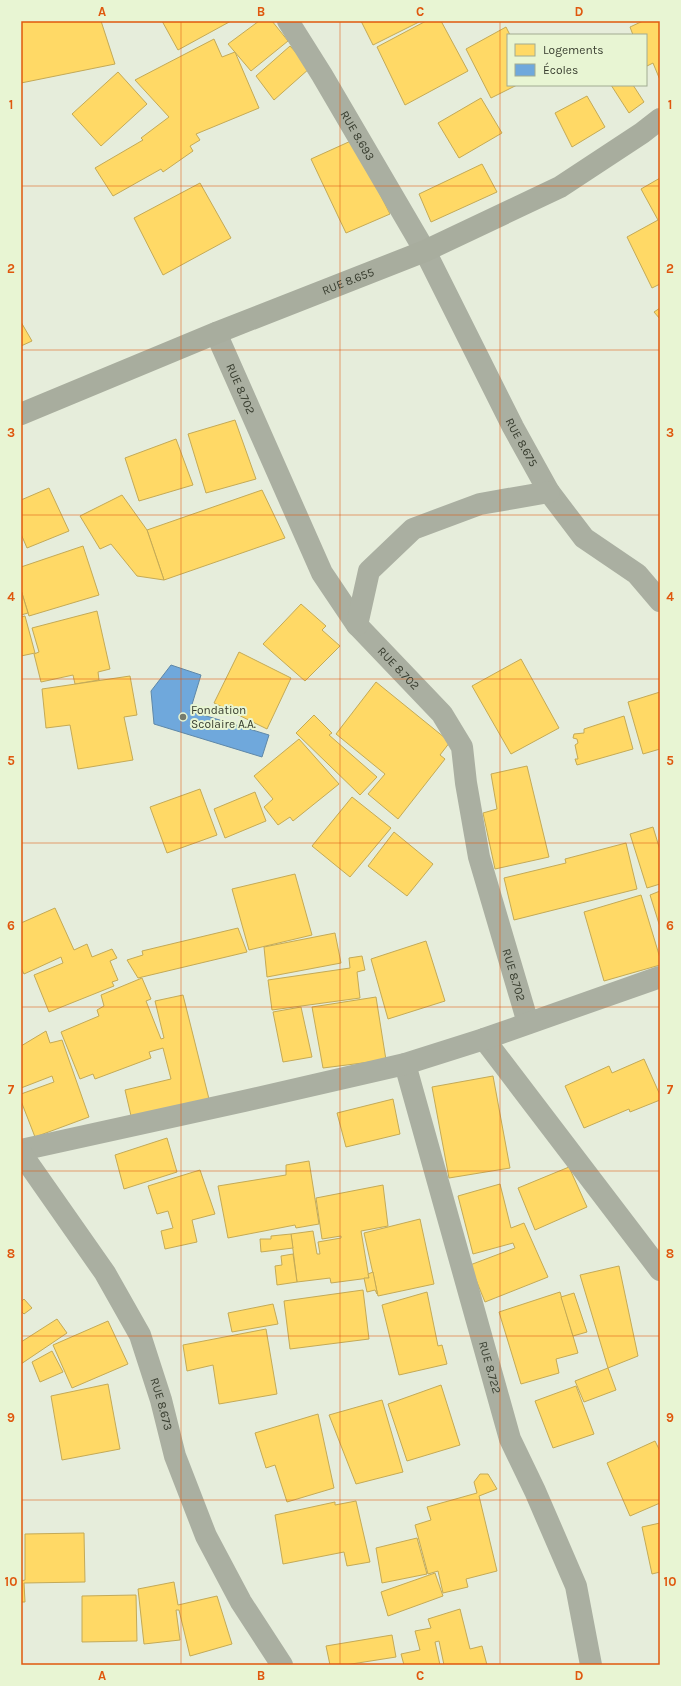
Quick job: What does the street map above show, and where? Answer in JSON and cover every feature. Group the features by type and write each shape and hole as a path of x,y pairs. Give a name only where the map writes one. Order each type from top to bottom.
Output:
{"street":[{"name":"RUE 8.693","path":"288,21 322,75 426,251"},
{"name":"RUE 8.655","path":"21,414 216,333 426,251 560,187 642,133 660,119"},
{"name":"RUE 8.675","path":"426,251 513,427 549,492 584,538 637,574 660,601"},
{"name":"RUE 8.702","path":"216,333 322,573 357,625 442,714 462,747 466,783 479,858 528,1022"},
{"path":"357,625 369,570 413,529 480,504 549,492"},
{"path":"21,1150 244,1102 405,1064 484,1039 528,1022 660,977"},
{"path":"484,1039 660,1270"},
{"name":"RUE 8.722","path":"405,1064 510,1439 536,1491 576,1586 592,1665"},
{"name":"RUE 8.673","path":"21,1153 105,1273 140,1335 162,1400 175,1456 206,1536 242,1602 282,1665"}],"building: Logements":[{"path":"21,21 101,21 115,64 21,83"},
{"path":"162,21 231,21 178,50"},
{"path":"259,21 272,21 288,41 251,71 228,44"},
{"path":"361,21 421,21 373,45"},
{"path":"426,21 441,21 468,71 405,105 377,47"},
{"path":"643,21 660,21 660,80 653,63 647,66 647,34 633,34 630,27"},
{"path":"506,27 510,34 507,34 507,86 515,86 491,98 466,49"},
{"path":"214,39 222,57 235,52 259,108 196,134 200,140 190,146 193,151 163,172 161,169 113,196 95,168 143,140 141,138 169,117 135,80"},
{"path":"290,46 310,68 274,100 256,76"},
{"path":"118,72 147,104 101,146 72,114"},
{"path":"612,86 634,86 644,102 629,113"},
{"path":"587,96 605,127 572,147 555,113"},
{"path":"481,98 502,133 459,158 438,123"},
{"path":"353,140 390,214 346,233 311,159"},
{"path":"482,164 497,192 431,222 419,194"},
{"path":"660,178 660,284 652,288 627,237 658,220 641,189"},
{"path":"200,183 231,238 163,275 134,218"},
{"path":"660,308 660,319 654,312"},
{"path":"21,322 32,341 21,346"},
{"path":"235,420 256,479 206,493 188,434"},
{"path":"176,439 193,485 139,501 125,458"},
{"path":"49,488 69,531 27,548 21,534 21,500"},
{"path":"262,490 285,538 164,580 147,530"},
{"path":"122,495 147,530 164,580 137,576 111,544 100,549 80,516"},
{"path":"83,546 99,595 29,616 21,590 21,567"},
{"path":"21,590 28,613 21,615"},
{"path":"301,604 326,626 322,630 340,646 305,681 263,644"},
{"path":"97,611 110,669 98,672 99,680 75,684 73,675 41,682 34,654 39,652 32,628"},
{"path":"25,616 35,653 21,656 21,617"},
{"path":"239,652 291,678 267,729 214,703"},
{"path":"521,659 559,728 511,754 472,686"},
{"path":"130,676 137,715 124,717 133,760 78,769 70,725 46,728 42,689"},
{"path":"376,682 450,742 440,755 445,759 398,819 368,794 385,774 336,734"},
{"path":"660,692 660,749 643,754 628,702"},
{"path":"314,715 332,733 329,735 377,777 360,795 296,733"},
{"path":"624,716 633,749 577,765 575,759 578,759 575,745 578,743 577,739 573,738 574,734 584,733 584,729"},
{"path":"299,739 339,784 293,821 290,817 278,825 264,807 273,799 254,776"},
{"path":"527,766 549,857 495,869 483,813 497,809 491,774"},
{"path":"200,789 217,835 167,853 150,807"},
{"path":"255,792 266,821 225,838 214,809"},
{"path":"352,797 391,828 350,877 312,846"},
{"path":"653,827 660,850 660,884 647,888 630,834"},
{"path":"394,832 433,864 407,896 368,866"},
{"path":"626,843 637,889 514,920 504,878 566,863 565,859"},
{"path":"295,874 312,935 249,950 232,889"},
{"path":"660,891 660,927 650,895"},
{"path":"641,895 660,958 660,965 604,981 584,912"},
{"path":"55,908 74,950 87,944 92,957 112,949 117,958 110,961 118,980 112,982 114,986 49,1012 34,975 63,963 61,957 24,974 21,968 21,923"},
{"path":"238,928 247,952 138,978 127,960 143,955 142,951"},
{"path":"335,933 341,963 267,977 264,947"},
{"path":"426,941 445,1001 388,1019 371,959"},
{"path":"362,956 365,970 357,972 360,998 272,1010 268,980 350,968 349,958"},
{"path":"142,978 151,999 146,1001 161,1039 164,1038 155,1001 183,995 210,1103 132,1120 125,1090 171,1079 163,1048 149,1052 151,1058 95,1079 93,1074 80,1079 61,1032 99,1016 97,1010 104,1006 101,995"},
{"path":"376,997 386,1060 323,1068 312,1007"},
{"path":"301,1007 312,1057 283,1062 273,1012"},
{"path":"46,1031 50,1043 62,1040 89,1117 35,1137 21,1101 21,1094 54,1082 52,1076 21,1088 21,1046"},
{"path":"644,1059 660,1095 660,1100 630,1112 629,1109 584,1128 565,1086 609,1066 612,1073"},
{"path":"493,1076 510,1168 449,1178 432,1087"},
{"path":"393,1099 400,1134 346,1147 337,1113"},
{"path":"167,1138 177,1172 124,1189 115,1155"},
{"path":"309,1161 319,1224 296,1228 295,1225 228,1238 218,1186 286,1175 286,1165"},
{"path":"569,1167 587,1207 535,1230 518,1188"},
{"path":"200,1170 215,1214 192,1220 197,1242 165,1249 161,1231 173,1228 168,1211 157,1214 148,1186"},
{"path":"500,1184 511,1228 524,1223 548,1277 485,1302 470,1265 515,1248 513,1243 473,1254 458,1196"},
{"path":"383,1185 388,1226 361,1231 369,1278 331,1283 330,1278 297,1282 291,1234 313,1231 317,1254 320,1254 318,1242 341,1238 341,1236 322,1239 316,1198"},
{"path":"420,1219 434,1284 378,1296 364,1233"},
{"path":"291,1234 293,1248 261,1252 260,1239 271,1239 271,1236"},
{"path":"293,1254 297,1282 277,1285 275,1266 282,1265 281,1256"},
{"path":"619,1266 638,1356 608,1368 580,1275"},
{"path":"373,1272 377,1294 375,1290 367,1292 364,1278 369,1278 368,1274"},
{"path":"363,1290 369,1339 290,1349 284,1301"},
{"path":"427,1292 438,1346 442,1345 447,1364 399,1375 382,1305"},
{"path":"560,1292 578,1353 556,1359 559,1373 521,1384 499,1312"},
{"path":"574,1293 587,1332 573,1336 561,1297"},
{"path":"24,1299 32,1308 24,1314 21,1311 21,1302"},
{"path":"273,1304 278,1324 232,1332 228,1313"},
{"path":"57,1319 67,1333 21,1364 21,1342"},
{"path":"108,1321 128,1364 72,1388 53,1345"},
{"path":"266,1329 277,1394 219,1404 213,1365 187,1371 183,1345"},
{"path":"52,1351 63,1372 40,1382 32,1362"},
{"path":"608,1368 616,1390 584,1402 575,1381"},
{"path":"108,1384 120,1449 62,1460 51,1396"},
{"path":"441,1385 460,1445 407,1461 388,1404"},
{"path":"576,1386 594,1434 553,1448 535,1401"},
{"path":"382,1400 403,1472 356,1484 329,1415"},
{"path":"318,1414 334,1488 287,1502 275,1465 266,1468 255,1433"},
{"path":"655,1441 660,1451 660,1503 630,1516 607,1463"},
{"path":"480,1474 488,1474 497,1489 479,1496 497,1571 466,1579 468,1587 443,1593 438,1571 428,1574 415,1525 431,1520 427,1507 477,1493 474,1482"},
{"path":"356,1501 370,1562 347,1566 344,1552 283,1564 275,1515 335,1502 335,1505"},
{"path":"660,1523 660,1572 652,1574 642,1527"},
{"path":"84,1533 85,1582 24,1583 25,1602 21,1602 21,1581 25,1580 25,1534"},
{"path":"417,1538 427,1574 382,1583 376,1548"},
{"path":"435,1573 443,1596 388,1616 381,1592"},
{"path":"174,1582 178,1605 217,1596 232,1644 190,1656 179,1610 176,1610 180,1640 144,1644 138,1589"},
{"path":"136,1595 137,1641 82,1642 82,1596"},
{"path":"460,1609 470,1649 482,1646 487,1665 444,1665 439,1641 435,1642 440,1665 404,1665 401,1654 420,1650 415,1631 431,1628 428,1619"},
{"path":"392,1635 396,1657 345,1665 330,1665 326,1646"}],"building: Écoles":[{"name":"Fondation Scolaire A.A.","path":"171,665 201,675 190,711 269,735 262,757 154,724 151,691"}],"place":[{"name":"Fondation Scolaire A.A.","path":"183,717"}]}
